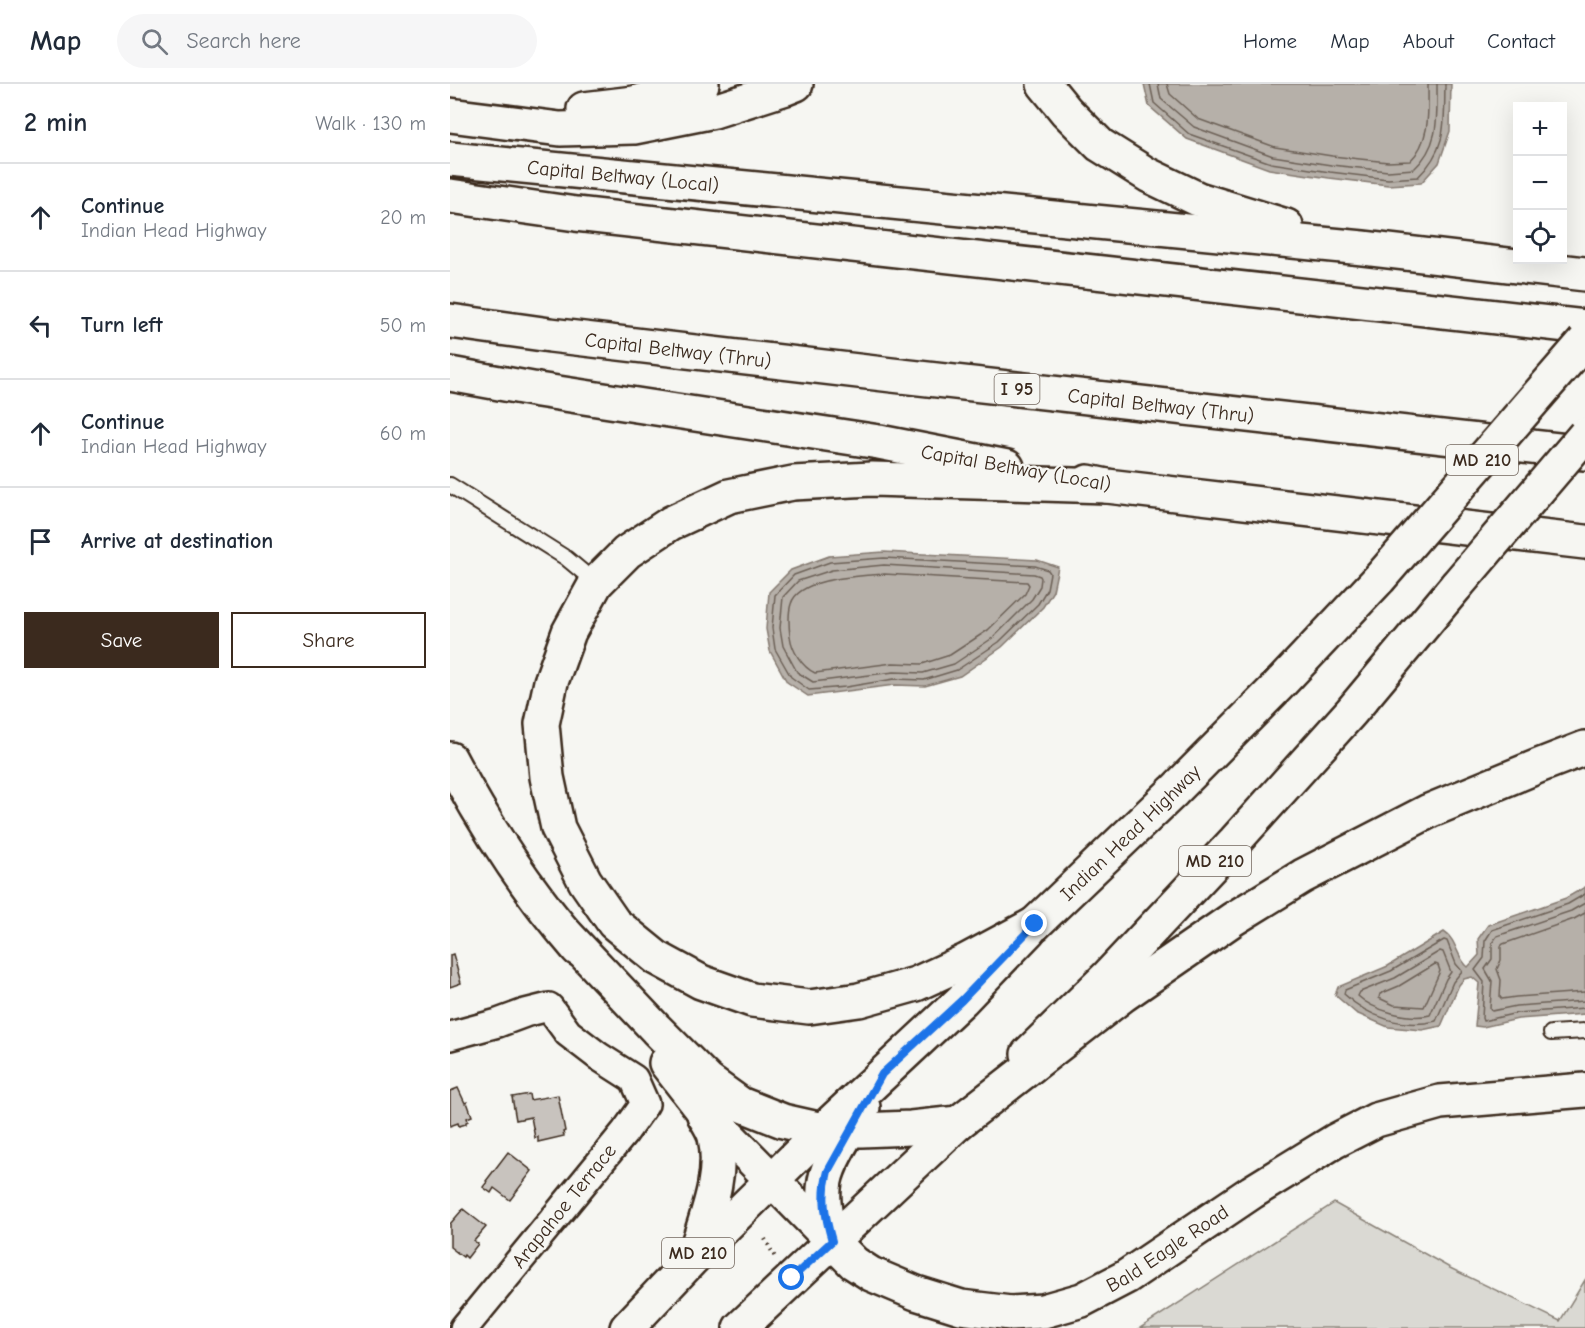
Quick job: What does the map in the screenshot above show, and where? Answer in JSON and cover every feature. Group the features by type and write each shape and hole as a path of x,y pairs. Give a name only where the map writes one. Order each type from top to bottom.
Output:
{"main road":[{"path":"450,113 561,111 592,108 634,103 702,84"},
{"path":"450,113 560,129 634,127 714,111 796,84"},
{"path":"1044,84 1066,111 1101,145 1148,175 1198,199 1363,248"},
{"name":"Capital Beltway (Local)","path":"450,159 1363,248 1585,274"},
{"path":"450,196 576,214 1585,327"},
{"name":"Capital Beltway (Thru)","path":"450,321 869,373 1585,453"},
{"path":"1560,371 1585,335"},
{"name":"Indian Head Highway","path":"627,1328 771,1180 836,1130 882,1074 962,1000 1035,924 1182,783 1277,687 1379,579 1585,341"},
{"name":"Capital Beltway (Local)","path":"450,374 538,390 879,442 1107,486 1585,542"},
{"name":"MD 210","path":"740,1328 958,1123 1108,976 1235,841 1351,712 1585,435"},
{"path":"1035,924 966,961 916,984 859,1000 809,1007 752,1000 701,982 657,958 615,923 585,881 558,828 546,777 542,724 551,682 569,632 596,583 627,552 671,523 729,496 793,483 872,479 1107,486"},
{"path":"565,933 708,1081 740,1104 783,1121 836,1130 911,1128 958,1123 1123,995 1233,919 1303,876 1429,810 1585,748"},
{"path":"450,759 473,802 538,900 701,1108 715,1134 717,1176 694,1257"},
{"name":"Bald Eagle Road","path":"701,1108 854,1263 871,1274 916,1293 961,1307 1011,1313 1043,1311 1082,1300 1126,1276 1196,1232 1252,1192 1335,1141 1376,1120 1440,1102 1585,1090"},
{"path":"832,1241 825,1216 824,1196 825,1182 833,1159 836,1130"}],"street":[{"name":"Arapahoe Terrace","path":"450,1036 549,1007 568,1033 634,1079 645,1104 625,1132 464,1328"}],"lane":[{"path":"450,485 566,558 596,583"},
{"path":"1551,1033 1585,1031"}],"path":[{"path":"765,1239 779,1264"}],"shaded area":[{"path":"1334,1203 1450,1268 1560,1321 1585,1280 1585,1328 1140,1328"}],"water":[{"path":"1144,84 1451,84 1450,131 1439,163 1421,183 1388,185 1269,169 1187,139 1149,106"},
{"path":"884,552 1037,560 1058,567 1053,591 1043,607 1002,647 960,676 925,686 895,685 808,696 787,682 770,651 766,629 769,592 791,570 829,556"},
{"path":"1585,887 1585,1014 1518,1019 1483,1027 1475,1026 1479,983 1472,977 1464,979 1459,985 1441,1026 1422,1030 1388,1027 1356,1013 1335,995 1338,987 1388,966 1444,932 1452,939 1468,967 1479,955 1478,939 1488,925 1566,898"}],"building":[{"path":"453,954 461,983 450,987 450,955"},
{"path":"458,1088 472,1116 467,1118 466,1124 459,1126 458,1123 450,1126 450,1091"},
{"path":"529,1094 530,1100 558,1095 564,1136 538,1142 538,1137 535,1138 531,1117 516,1120 512,1097"},
{"path":"508,1152 532,1171 510,1200 494,1188 491,1193 483,1187"},
{"path":"463,1209 486,1227 474,1241 478,1244 467,1258 450,1247 450,1224"}],"route":[{"path":"792,1278 832,1241 825,1216 824,1196 828,1171 882,1074 962,1000 1035,924"}]}
